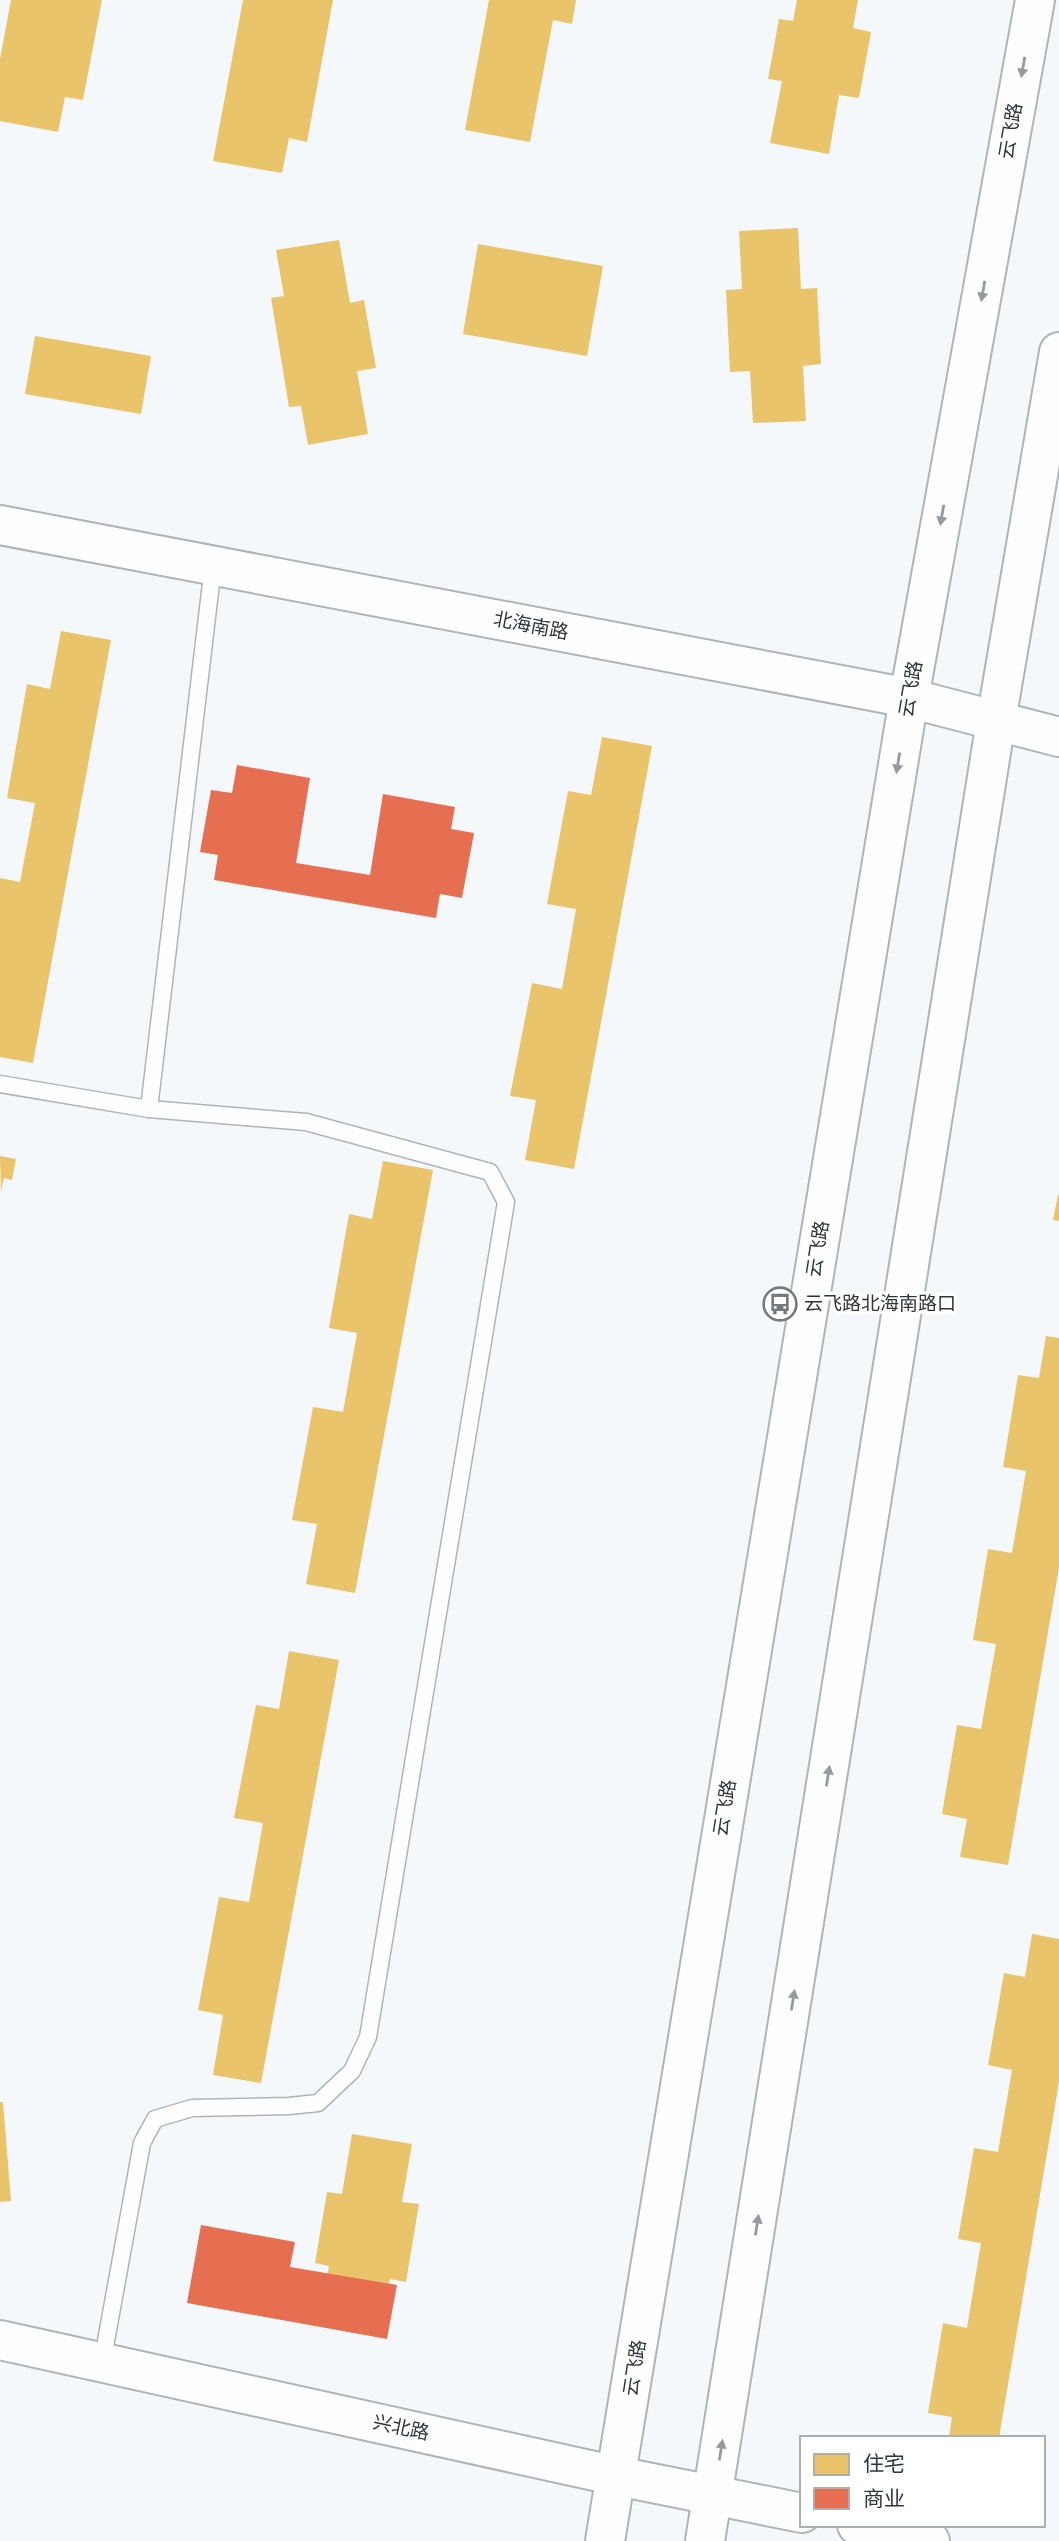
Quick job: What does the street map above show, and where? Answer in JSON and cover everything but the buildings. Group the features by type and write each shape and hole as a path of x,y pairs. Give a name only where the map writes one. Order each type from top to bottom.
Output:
{"main road":[{"name":"云飞路","path":"605,2541 909,698 1035,0"},
{"path":"705,2541 996,721 1059,352"},
{"name":"北海南路","path":"0,525 909,698 1059,737"},
{"name":"兴北路","path":"0,2340 617,2476 800,2513"},
{"path":"866,2527 930,2541"}],"lane":[{"path":"149,1109 213,565"},
{"path":"0,1084 149,1109 306,1122 490,1172 506,1202 368,2037 352,2071 318,2102 289,2106 192,2108 155,2119 142,2143 102,2363"}],"place":[{"name":"云飞路北海南路口","path":"780,1304"}]}
